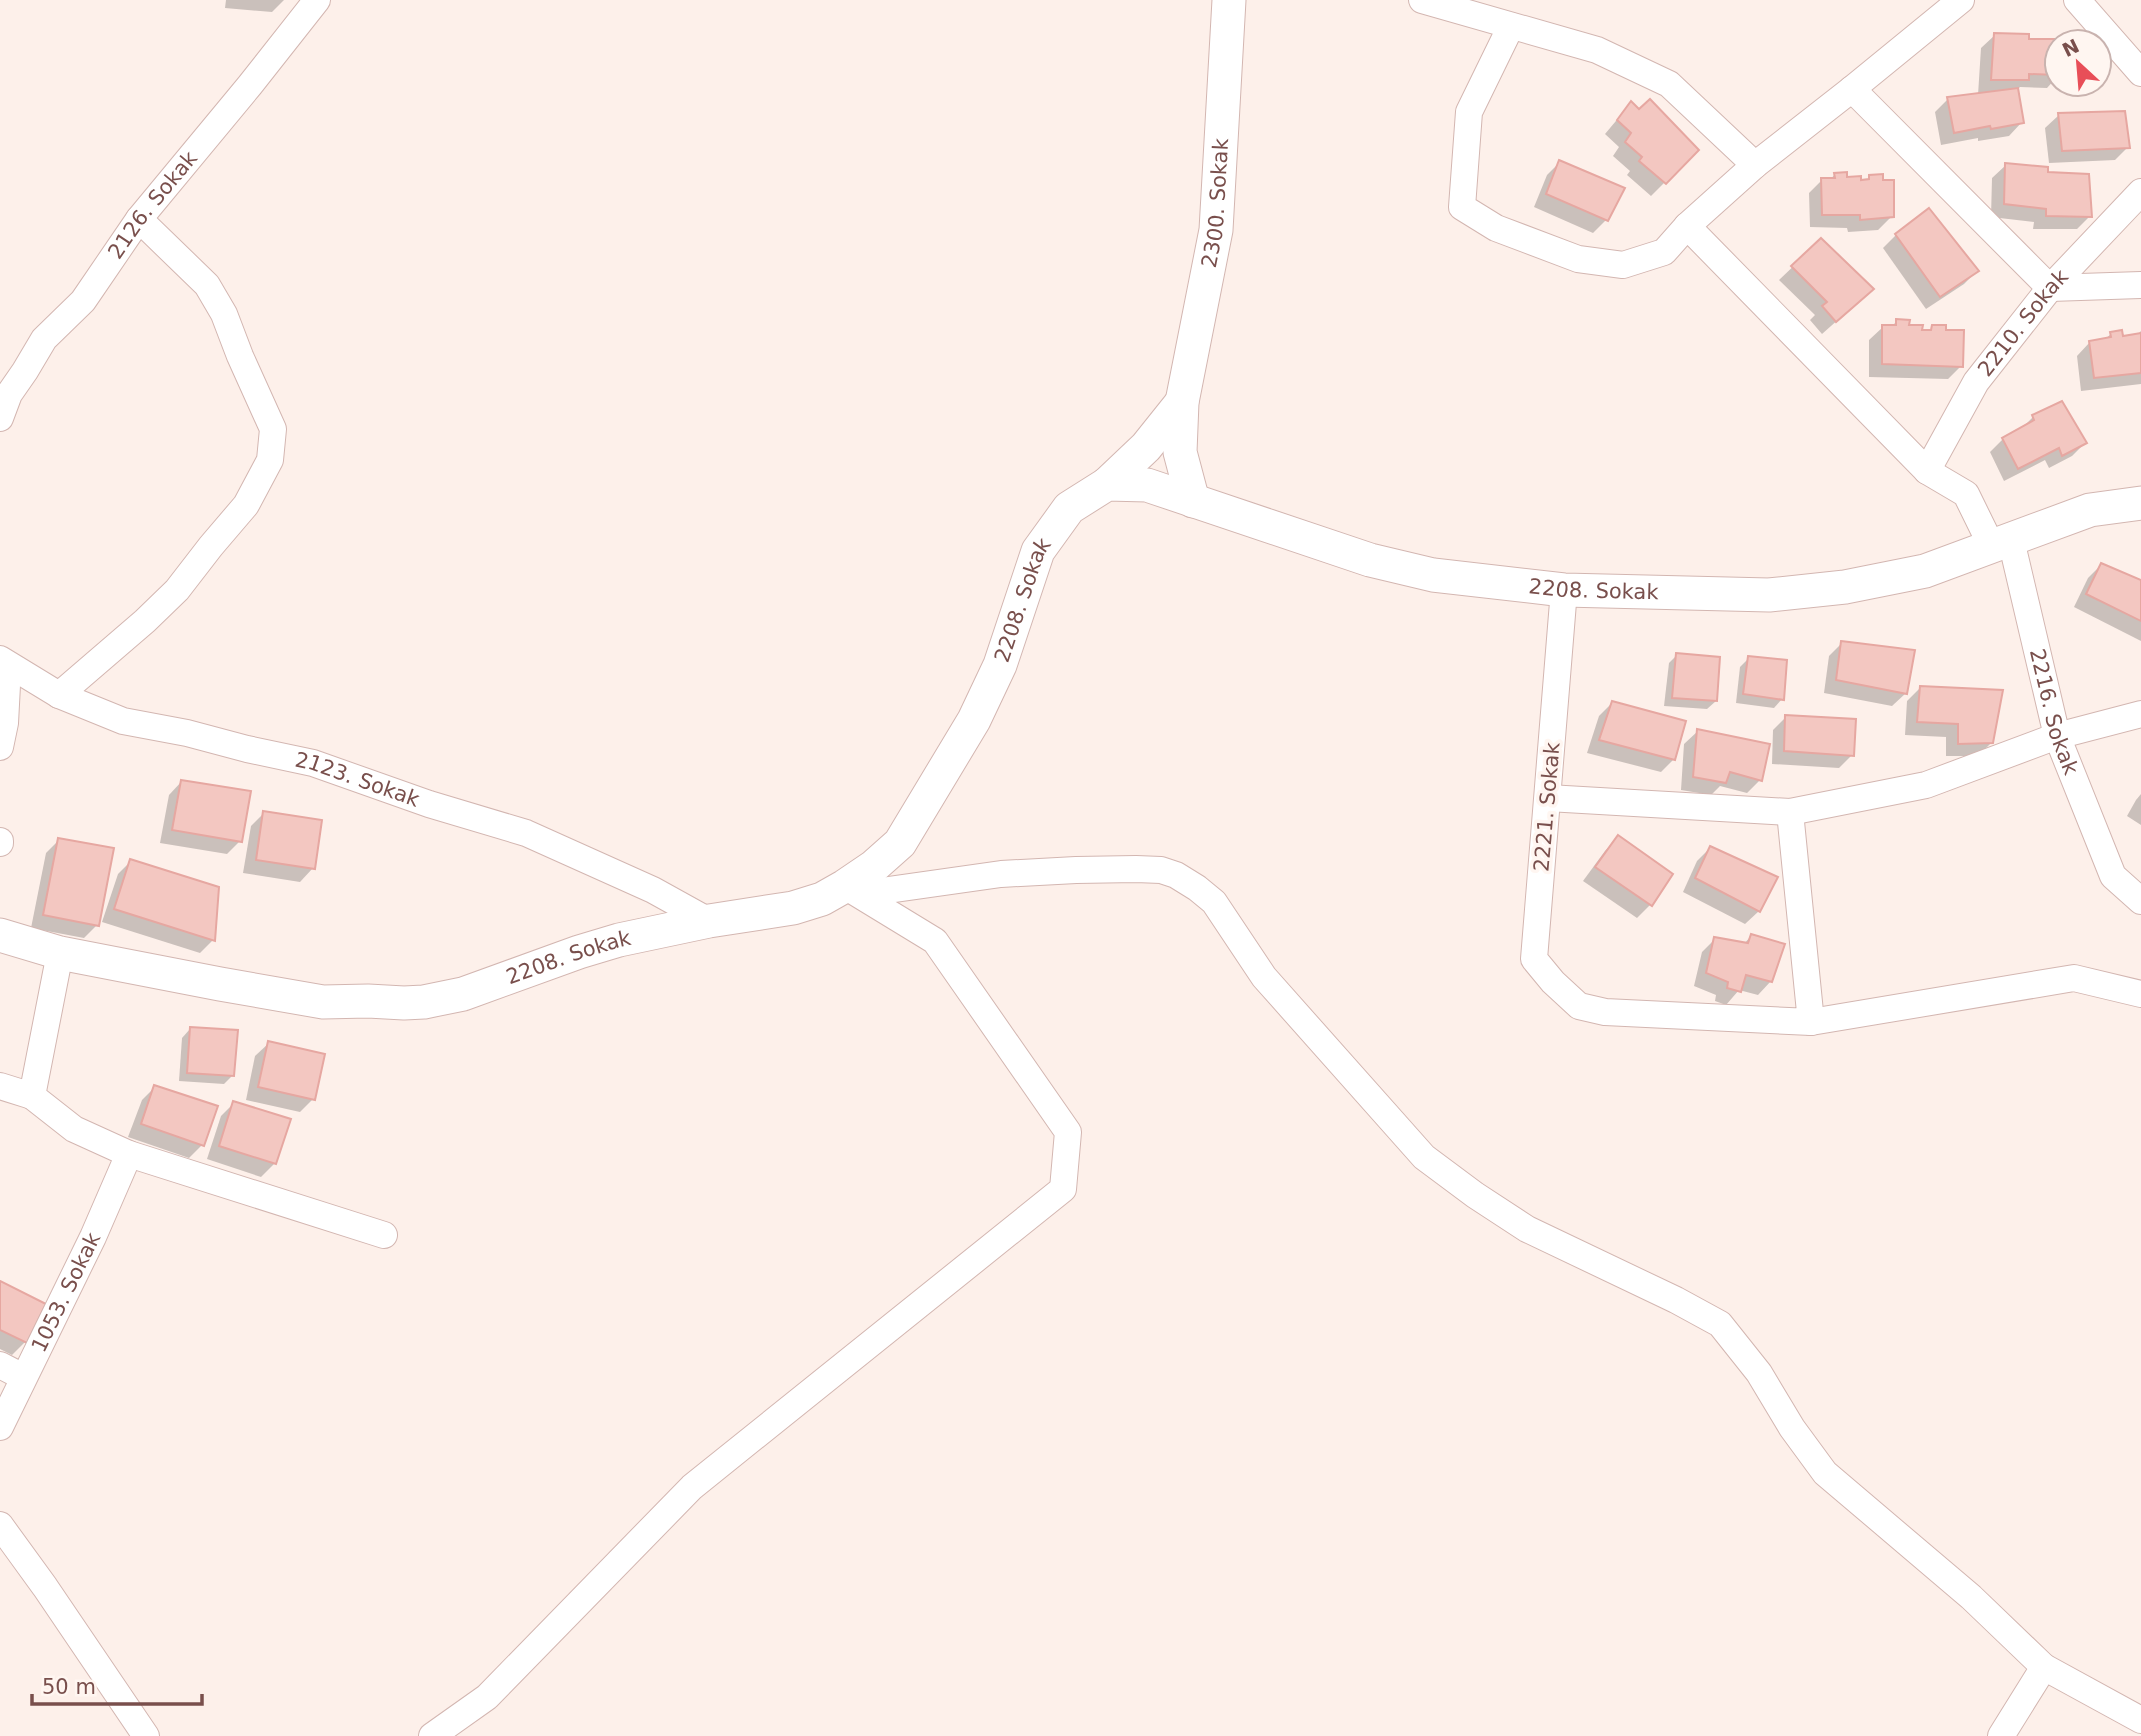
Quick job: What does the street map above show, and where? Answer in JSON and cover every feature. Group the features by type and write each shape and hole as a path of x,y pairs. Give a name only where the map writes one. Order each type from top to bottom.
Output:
{"street":[{"name":"2126. Sokak","path":"0,418 9,394 44,339 83,300 139,219 317,0"},
{"name":"2300. Sokak","path":"1168,492 1180,452 1182,402 1216,230 1229,0"},
{"path":"1422,0 1597,50 1669,84 1755,165"},
{"path":"1511,26 1469,112 1462,207 1496,228 1578,259 1623,265 1664,252 1688,226 1755,165 1961,0"},
{"path":"2077,0 2141,73"},
{"path":"1852,89 2050,288 2141,285"},
{"name":"2210. Sokak","path":"1927,471 1976,382 2050,288 2141,192"},
{"path":"59,695 136,630 177,590 247,505 270,460 273,429 224,314 207,285 139,219"},
{"name":"2216. Sokak","path":"1688,226 1927,471 1966,494 2001,544 2057,736 2113,876 2141,901"},
{"path":"1107,484 1146,447 1182,402"},
{"path":"1146,447 1168,492"},
{"name":"2208. Sokak","path":"0,935 60,953 220,985 323,1002 404,1003 463,994 619,940 709,921 793,908 822,899 873,867 900,843 974,720 1000,665 1038,551 1069,508 1107,484 1168,492 1370,561 1433,575 1564,590 1782,594 1845,587 1925,571 2090,510 2141,503"},
{"name":"2221. Sokak","path":"1564,590 1534,959 1553,982 1579,1006 1605,1013 1811,1022"},
{"path":"0,661 7,685 5,723 0,747"},
{"name":"2123. Sokak","path":"0,661 59,695 123,721 313,763 429,804 526,833 653,891 709,921"},
{"path":"1548,798 1790,812 1926,785 2057,736 2141,715"},
{"path":"1790,812 1811,1022 2074,978 2141,994"},
{"path":"845,887 874,892 1001,874 1136,869 1161,870 1176,875 1197,888 1214,902 1264,978 1424,1157 1527,1229 1720,1324 1759,1373 1792,1428 1825,1473 1971,1597 2044,1667 2141,1720"},
{"path":"432,1736 486,1697 692,1487 1063,1189 1068,1132 935,941 845,887"},
{"path":"32,1096 60,953"},
{"path":"0,1086 32,1096 74,1129 129,1154 384,1235"},
{"name":"1053. Sokak","path":"0,1427 93,1237 129,1154"},
{"path":"0,1365 23,1377"},
{"path":"0,1525 46,1587 146,1736"},
{"path":"2001,1736 2044,1667"}],"building":[{"path":"1994,33 2029,34 2029,39 2043,39 2043,74 2029,74 2029,80 1991,80"},
{"path":"2018,88 2024,123 1954,133 1947,97"},
{"path":"1650,99 1699,150 1666,184 1639,161 1642,157 1625,142 1631,133 1617,120 1631,101 1639,109"},
{"path":"2125,111 2130,148 2062,151 2058,113"},
{"path":"1559,160 1625,188 1608,221 1546,194"},
{"path":"2005,163 2048,167 2048,172 2089,174 2092,217 2046,216 2046,209 2004,204"},
{"path":"1847,172 1847,177 1861,176 1861,180 1869,179 1869,175 1883,174 1883,180 1894,180 1894,217 1860,220 1860,215 1822,215 1821,178 1835,178 1834,173"},
{"path":"1929,208 1979,271 1940,297 1895,234"},
{"path":"1821,238 1874,289 1836,322 1822,306 1827,302 1791,266"},
{"path":"1896,319 1910,320 1909,325 1923,325 1922,330 1931,330 1932,325 1946,325 1946,330 1964,330 1963,367 1882,364 1882,325 1896,325"},
{"path":"2122,330 2123,336 2141,333 2141,373 2094,378 2089,341 2111,337 2110,332"},
{"path":"2062,401 2087,443 2062,456 2059,448 2018,469 2002,438 2034,420 2032,415"},
{"path":"2101,563 2141,580 2141,621 2086,594"},
{"path":"1841,641 1915,650 1907,694 1836,680"},
{"path":"1676,653 1720,657 1717,701 1672,698"},
{"path":"1748,656 1787,660 1784,700 1743,694"},
{"path":"1920,686 2003,690 1993,743 1958,744 1958,724 1917,722"},
{"path":"1612,701 1686,721 1675,760 1599,740"},
{"path":"1785,715 1856,719 1854,756 1784,751"},
{"path":"1697,729 1770,744 1762,781 1730,772 1726,783 1693,777"},
{"path":"181,780 251,791 242,842 172,830"},
{"path":"263,811 322,820 315,869 256,860"},
{"path":"1618,835 1673,874 1652,906 1595,867"},
{"path":"58,838 114,848 99,926 43,915"},
{"path":"1710,846 1778,877 1760,912 1695,878"},
{"path":"130,859 219,887 215,941 114,909"},
{"path":"1751,934 1785,944 1772,982 1746,975 1741,992 1727,988 1728,982 1706,973 1714,937 1748,943"},
{"path":"190,1027 238,1030 234,1076 187,1073"},
{"path":"268,1041 325,1054 315,1100 258,1087"},
{"path":"154,1085 218,1106 204,1146 141,1124"},
{"path":"233,1101 291,1119 276,1164 219,1146"},
{"path":"0,1281 46,1304 27,1343 0,1330"}]}
